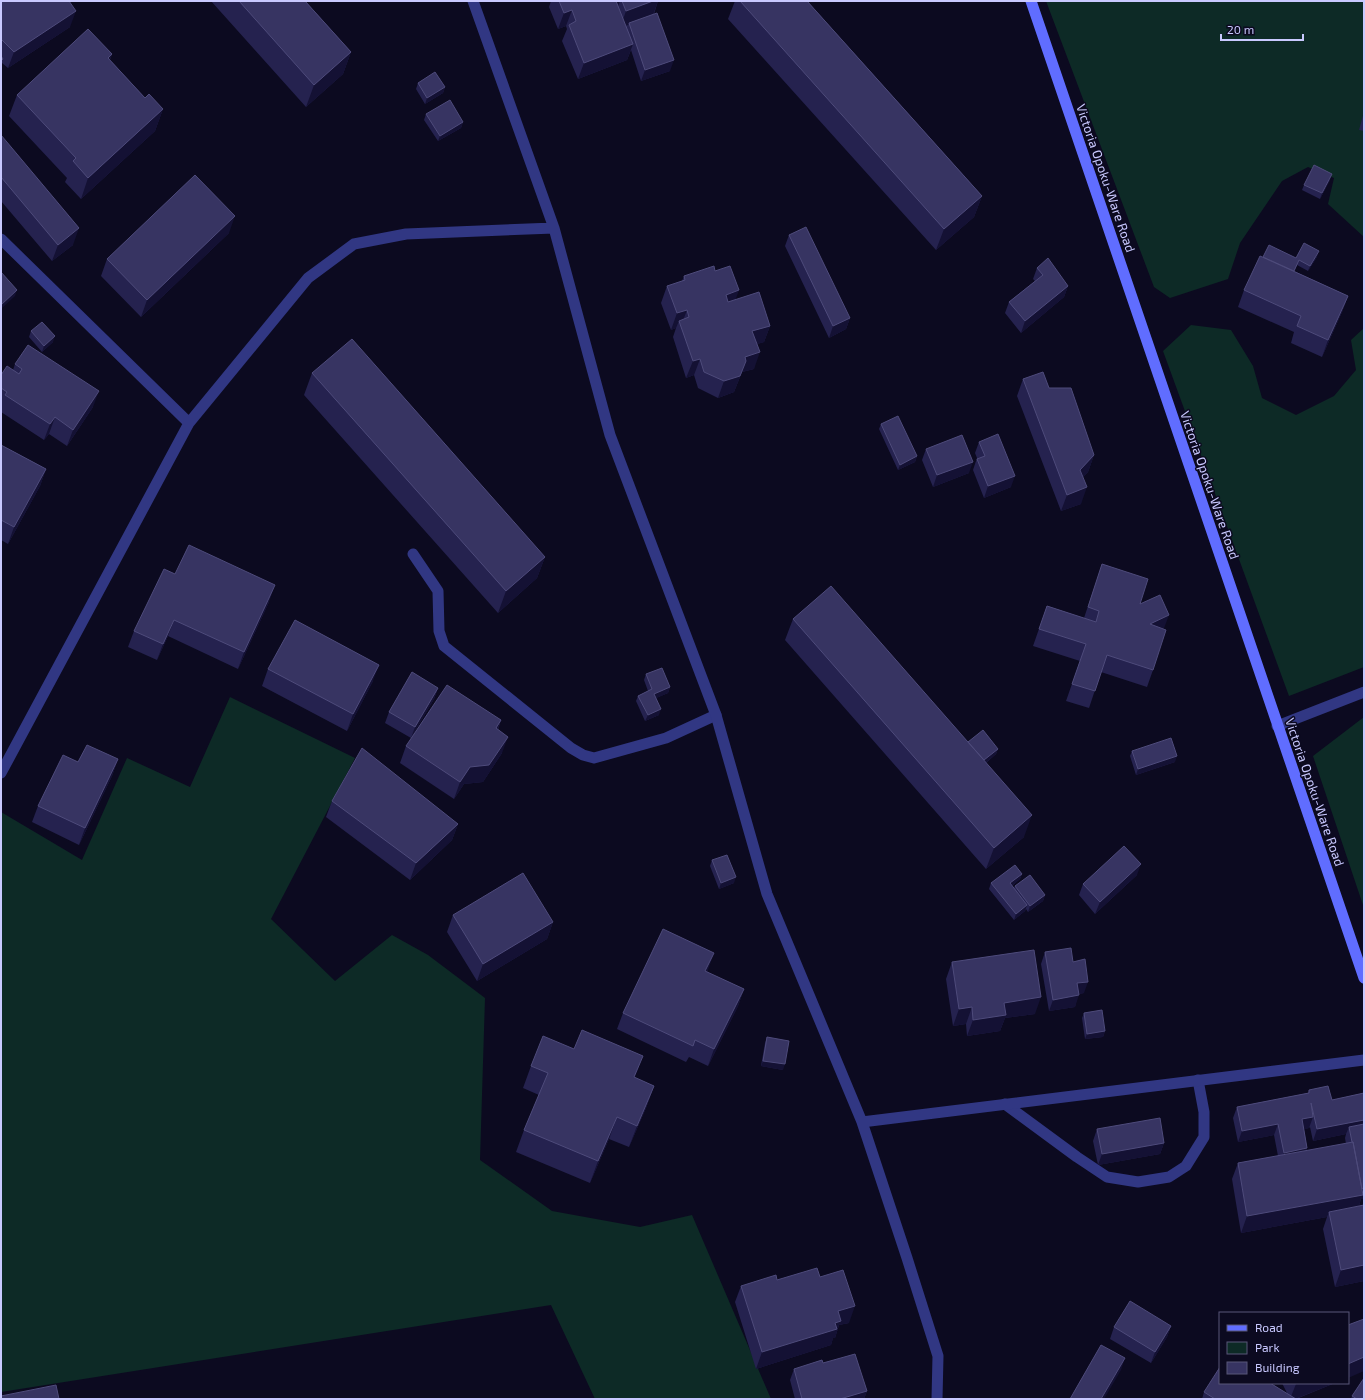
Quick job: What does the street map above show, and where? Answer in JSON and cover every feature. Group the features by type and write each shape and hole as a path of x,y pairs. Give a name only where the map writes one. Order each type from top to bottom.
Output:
{"main road":[{"name":"Victoria Opoku-Ware Road","path":"1030,1 1364,978"}],"street":[{"path":"473,1 554,228 610,435 716,715 767,894 862,1122 938,1356 937,1399"},
{"path":"1,773 189,423 308,278 354,244 406,234 554,228"},
{"path":"1,239 189,423"},
{"path":"413,554 438,591 439,631 444,646 571,748 583,755 594,758 666,738 716,715"},
{"path":"1277,726 1364,692"},
{"path":"862,1122 1364,1060"},
{"path":"1005,1104 1107,1177 1138,1182 1169,1177 1186,1166 1204,1137 1204,1112 1198,1080"}],"green space":[{"path":"1046,1 1364,1 1364,237 1328,204 1334,178 1308,167 1282,181 1240,243 1228,279 1170,298 1154,287"},
{"path":"1191,325 1231,330 1253,366 1262,398 1296,415 1334,396 1356,370 1351,340 1364,328 1364,667 1289,696 1163,351"},
{"path":"230,697 355,758 271,919 335,981 392,935 428,955 485,998 480,1160 552,1211 640,1227 692,1215 771,1399 595,1399 551,1305 1,1392 1,812 82,860 127,758 190,787"},
{"path":"1364,717 1364,908 1313,756"}],"building":[{"path":"1,1 69,1 76,11 14,52 1,39"},
{"path":"239,1 305,1 351,52 314,85"},
{"path":"559,1 616,1 633,44 584,63 569,25 576,21 572,10 564,13"},
{"path":"622,1 653,1 626,11"},
{"path":"740,1 807,1 982,196 944,229"},
{"path":"657,13 674,60 645,70 629,23"},
{"path":"88,29 112,54 108,58 145,98 149,94 163,109 88,178 73,161 76,158 17,95"},
{"path":"435,72 445,87 427,98 418,83"},
{"path":"450,100 463,122 440,136 426,114"},
{"path":"1,135 79,228 58,245 1,177"},
{"path":"1314,165 1332,174 1322,193 1304,185"},
{"path":"195,175 235,216 147,300 107,259"},
{"path":"806,227 850,318 833,326 789,235"},
{"path":"1304,243 1319,251 1310,266 1299,260 1294,271 1263,257 1269,245 1296,258"},
{"path":"1260,256 1348,296 1328,340 1297,326 1301,316 1244,290"},
{"path":"1048,258 1068,286 1025,321 1009,302 1043,275 1037,268"},
{"path":"714,266 715,271 730,266 739,290 726,295 728,302 759,292 770,326 752,331 760,352 745,357 746,361 740,376 724,381 704,372 700,359 693,361 679,321 689,317 687,310 677,313 667,286 685,280 684,276"},
{"path":"1,272 17,290 1,305"},
{"path":"42,322 55,336 44,346 31,331"},
{"path":"352,339 545,557 506,591 312,373"},
{"path":"28,345 99,391 73,430 55,417 50,424 5,395 7,392 1,388 1,375 7,366 19,374 22,369 15,364"},
{"path":"1043,372 1049,388 1071,388 1094,455 1080,470 1087,487 1067,495 1023,379"},
{"path":"898,416 917,456 900,465 881,424"},
{"path":"998,434 1015,476 988,486 977,459 985,456 979,442"},
{"path":"962,435 973,462 937,475 926,449"},
{"path":"1,445 46,469 14,527 1,520"},
{"path":"189,545 275,585 244,652 174,620 163,644 134,631 164,569 175,574"},
{"path":"1102,564 1148,579 1140,604 1160,595 1169,615 1150,624 1166,630 1153,670 1107,655 1095,691 1072,684 1086,644 1039,629 1047,606 1096,622 1099,611 1088,607"},
{"path":"831,586 1032,815 994,848 793,619"},
{"path":"295,620 379,665 353,714 268,669"},
{"path":"662,668 670,687 654,694 661,709 648,715 638,696 652,689 646,674"},
{"path":"412,672 438,688 415,727 389,712"},
{"path":"447,685 501,720 496,728 508,737 489,765 470,767 460,782 406,746"},
{"path":"983,730 998,749 984,760 968,742"},
{"path":"1171,738 1177,756 1138,769 1132,751"},
{"path":"87,745 118,759 85,828 38,806 63,755 78,762"},
{"path":"362,748 458,824 416,863 332,801"},
{"path":"1124,846 1141,864 1100,902 1083,884"},
{"path":"727,855 736,877 721,883 712,860"},
{"path":"1015,865 1022,874 1010,883 1027,905 1016,914 991,883"},
{"path":"523,873 553,922 483,964 453,915"},
{"path":"1030,875 1045,895 1030,906 1015,886"},
{"path":"663,929 714,953 705,971 744,989 714,1049 695,1040 693,1046 623,1013"},
{"path":"1071,948 1073,962 1085,959 1088,982 1077,983 1079,995 1053,1000 1045,952"},
{"path":"1034,950 1041,997 1004,1003 1006,1015 973,1020 972,1007 959,1009 952,962"},
{"path":"1102,1010 1105,1031 1087,1034 1084,1013"},
{"path":"582,1030 643,1056 634,1077 654,1086 637,1126 617,1117 598,1161 524,1130 548,1073 531,1066 543,1036 574,1049"},
{"path":"767,1037 789,1041 785,1064 763,1061"},
{"path":"1328,1086 1332,1100 1364,1093 1364,1120 1317,1129 1311,1103 1313,1117 1302,1119 1307,1148 1284,1153 1278,1124 1242,1131 1237,1107 1309,1093 1309,1090"},
{"path":"1160,1118 1164,1143 1102,1154 1097,1129"},
{"path":"1364,1124 1364,1188 1362,1189 1349,1127"},
{"path":"1353,1142 1363,1195 1247,1216 1238,1163"},
{"path":"1364,1205 1364,1265 1341,1270 1329,1212"},
{"path":"817,1268 820,1277 843,1270 855,1306 838,1311 841,1321 835,1323 837,1329 762,1352 741,1286 776,1275 777,1280"},
{"path":"1130,1301 1171,1326 1155,1352 1114,1327"},
{"path":"1364,1319 1364,1357 1349,1364 1349,1325"},
{"path":"1101,1345 1125,1358 1101,1399 1070,1399"},
{"path":"855,1354 867,1391 840,1399 802,1399 794,1369 822,1360 823,1363"},
{"path":"1219,1369 1219,1384 1272,1384 1296,1399 1215,1399 1204,1392"},
{"path":"1364,1378 1364,1399 1357,1399 1352,1396"},
{"path":"56,1385 59,1399 1,1399 1,1396"}]}
